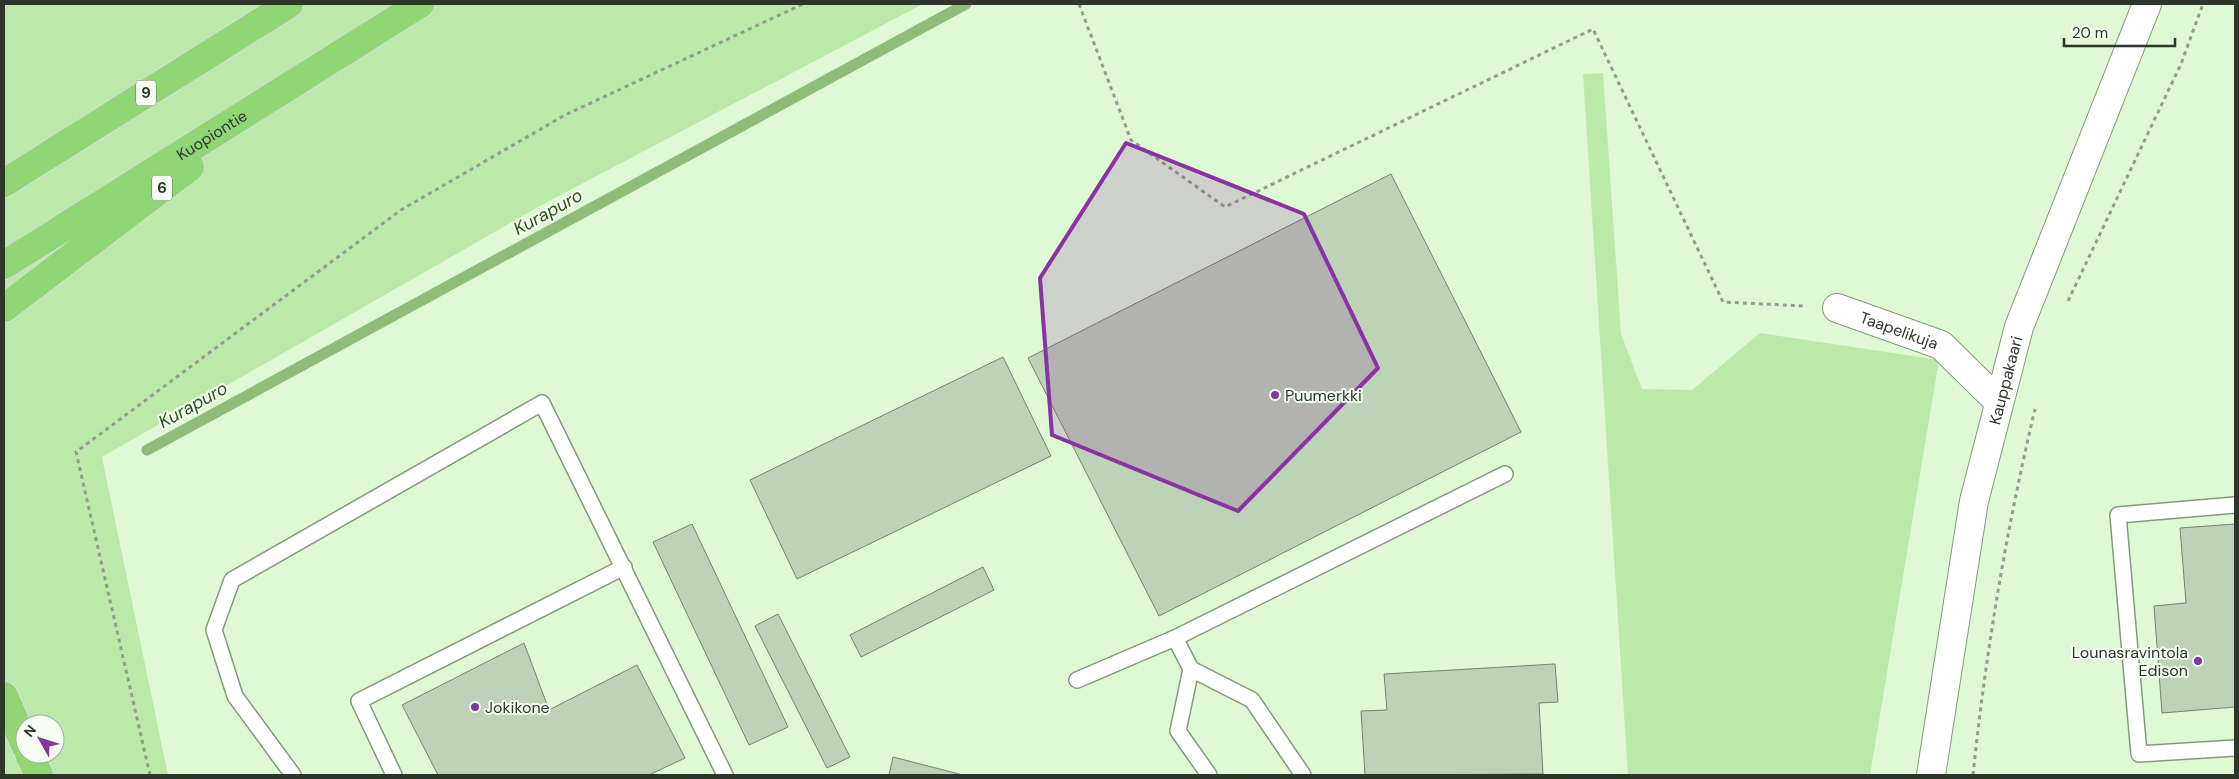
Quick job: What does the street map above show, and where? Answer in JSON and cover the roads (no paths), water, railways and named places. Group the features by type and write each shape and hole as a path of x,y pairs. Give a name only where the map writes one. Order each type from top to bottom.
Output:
{"highway":[{"name":"9","path":"4,183 289,4"},
{"name":"Kuopiontie","path":"4,265 320,69 420,4"},
{"name":"6","path":"4,308 320,69"},
{"path":"4,696 15,722"}],"street":[{"name":"Kauppakaari","path":"1931,775 1974,500 2019,327 2147,4"},
{"name":"Taapelikuja","path":"1837,308 1941,345 1999,402"}],"lane":[{"path":"293,775 235,696 214,630 232,580 542,403 725,775"},
{"path":"1077,680 1175,638 1505,474"},
{"path":"2235,505 2118,515 2139,754 2235,748"},
{"path":"394,775 358,701 624,567"},
{"path":"1175,638 1191,670 1252,700 1303,775"},
{"path":"1191,670 1178,732 1209,775"}],"waterway":[{"name":"Kurapuro","path":"147,450 966,4"}],"place":[{"name":"Puumerkki","path":"1275,395"},
{"name":"Lounasravintola Edison","path":"2198,661"},
{"name":"Jokikone","path":"475,707"}]}
